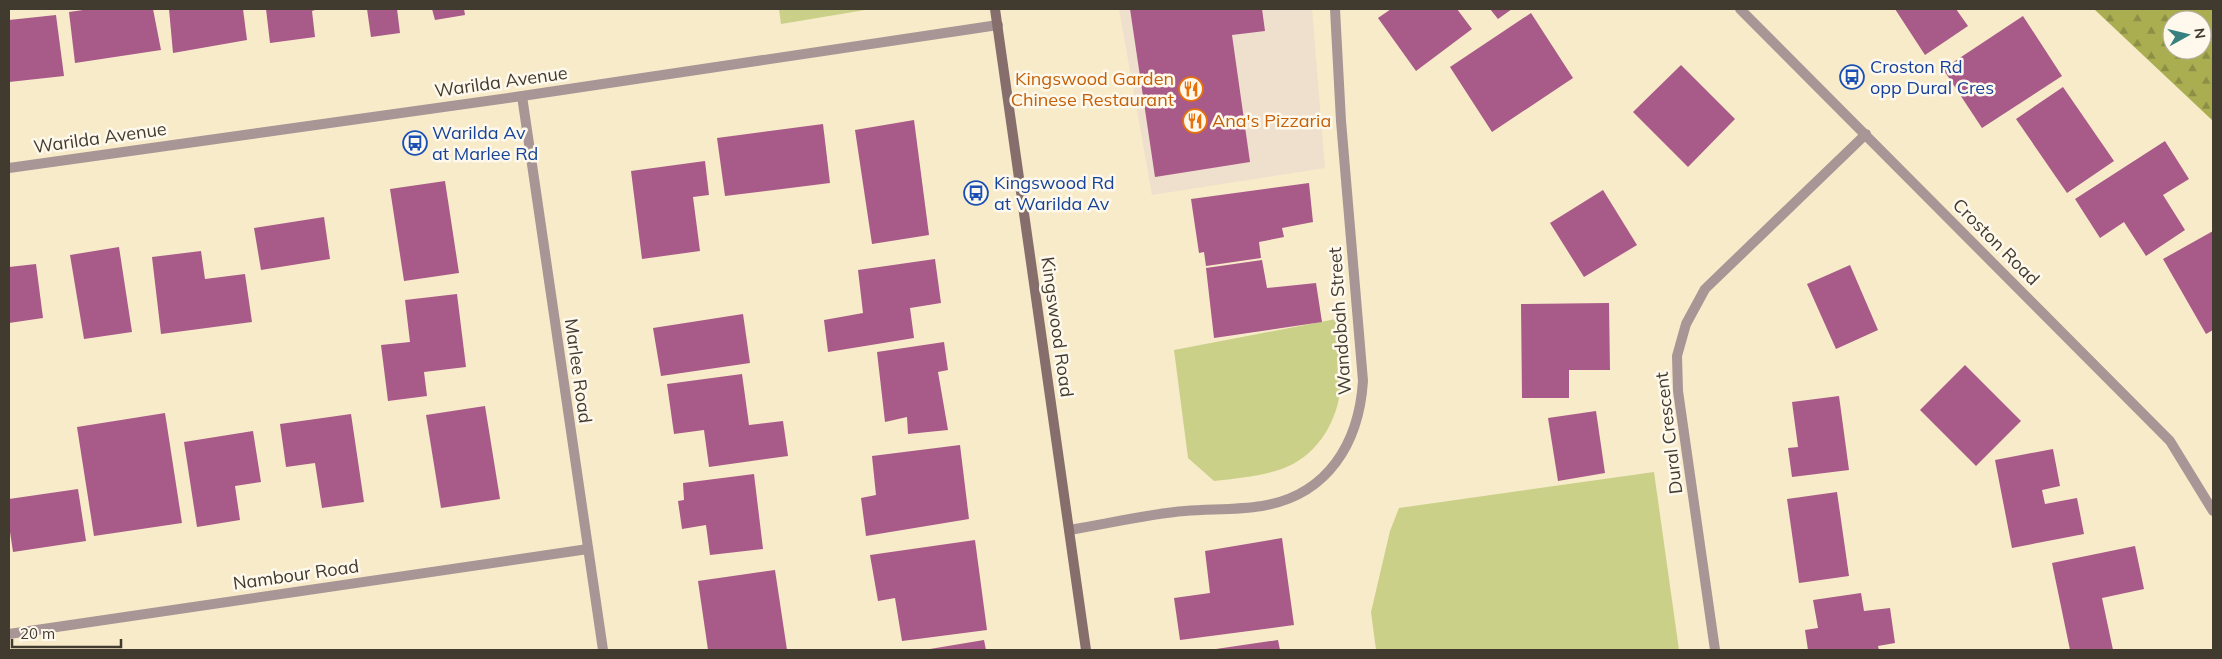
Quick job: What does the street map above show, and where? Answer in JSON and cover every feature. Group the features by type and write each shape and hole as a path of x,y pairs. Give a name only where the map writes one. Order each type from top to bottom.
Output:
{"street":[{"name":"Kingswood Road","path":"995,9 1086,650"},
{"name":"Wandobah Street","path":"1069,530 1185,511 1262,506 1291,498 1330,470 1345,451 1355,427 1361,405 1362,381 1341,121 1335,9"},
{"name":"Croston Road","path":"1740,9 2170,441 2213,512"},
{"name":"Warilda Avenue","path":"9,168 522,96 998,25"},
{"name":"Marlee Road","path":"522,96 603,650"},
{"name":"Dural Crescent","path":"1715,650 1678,391 1677,356 1686,324 1705,289 1866,134"},
{"name":"Nambour Road","path":"9,634 588,549"}],"shaded area":[{"path":"1119,9 1312,9 1325,168 1152,195"}],"green space":[{"path":"779,9 871,9 781,24"},
{"path":"2094,9 2213,9 2213,121"},
{"path":"1336,319 1341,373 1340,393 1328,429 1313,449 1293,464 1275,471 1255,476 1214,481 1188,458 1174,350"},
{"path":"1654,472 1679,650 1376,650 1371,612 1390,531 1399,508"}],"building":[{"path":"90,9 153,9 161,50 75,63 69,12"},
{"path":"169,9 243,9 247,40 173,53"},
{"path":"266,9 318,9 312,11 315,37 270,43"},
{"path":"367,9 397,9 400,33 371,37"},
{"path":"432,9 464,9 465,15 435,20"},
{"path":"1130,9 1262,9 1265,31 1232,35 1250,162 1155,177"},
{"path":"1391,9 1457,9 1472,29 1416,71 1378,18"},
{"path":"1490,9 1512,9 1498,19"},
{"path":"1895,9 1956,9 1968,26 1925,55"},
{"path":"1531,13 1573,78 1492,132 1450,67"},
{"path":"56,15 64,76 9,82 9,20"},
{"path":"2023,16 2062,76 1982,128 1943,69"},
{"path":"1681,65 1735,119 1688,167 1633,112"},
{"path":"2063,87 2114,161 2067,193 2016,119"},
{"path":"914,120 929,235 872,244 855,130"},
{"path":"823,124 830,183 725,196 717,138"},
{"path":"2165,141 2189,179 2163,195 2185,230 2146,256 2124,222 2100,238 2075,199"},
{"path":"705,161 709,195 693,197 700,251 642,259 631,171"},
{"path":"445,181 459,273 404,281 390,189"},
{"path":"1309,183 1313,222 1282,228 1284,237 1259,242 1261,258 1206,266 1204,252 1199,253 1191,199"},
{"path":"1603,190 1637,245 1584,277 1550,223"},
{"path":"324,217 330,259 261,270 254,228"},
{"path":"2213,231 2213,330 2206,334 2163,259"},
{"path":"119,247 132,332 84,339 70,255"},
{"path":"201,251 205,279 245,274 252,322 161,334 152,257"},
{"path":"935,259 941,303 910,308 914,338 828,352 824,320 863,313 858,270"},
{"path":"1262,260 1267,288 1316,283 1322,322 1214,338 1206,268"},
{"path":"36,264 43,318 9,323 9,267"},
{"path":"1850,265 1878,330 1836,349 1807,284"},
{"path":"457,294 466,367 424,372 427,396 388,401 381,345 410,342 405,300"},
{"path":"1609,303 1610,370 1569,370 1569,398 1522,398 1521,304"},
{"path":"743,314 750,363 661,376 653,328"},
{"path":"944,342 948,370 938,372 948,430 908,434 907,417 885,422 877,352"},
{"path":"1965,365 2021,421 1976,466 1920,410"},
{"path":"742,374 749,425 783,421 788,456 709,467 704,430 674,434 667,384"},
{"path":"1839,396 1849,470 1792,477 1788,448 1798,447 1792,402"},
{"path":"485,406 500,499 441,508 426,415"},
{"path":"1596,411 1605,473 1558,481 1548,418"},
{"path":"165,413 182,523 94,536 77,427"},
{"path":"351,414 364,502 322,508 315,463 286,467 280,424"},
{"path":"253,431 261,482 235,486 240,520 197,527 184,442"},
{"path":"960,445 969,519 866,536 861,498 876,495 872,456"},
{"path":"2053,449 2060,486 2042,490 2045,504 2077,498 2084,534 2012,548 1995,460"},
{"path":"754,474 763,549 710,555 706,525 682,529 678,501 684,500 683,483"},
{"path":"78,489 86,541 13,552 9,525 9,499"},
{"path":"1837,492 1849,576 1799,583 1787,499"},
{"path":"1282,538 1294,625 1180,640 1174,598 1210,593 1205,551"},
{"path":"975,540 987,630 902,641 895,598 878,601 870,555"},
{"path":"2135,546 2144,589 2102,598 2113,650 2070,650 2052,563"},
{"path":"775,570 787,650 708,650 698,581"},
{"path":"1861,593 1864,611 1890,608 1895,643 1878,646 1879,650 1808,650 1805,630 1818,628 1813,600"},
{"path":"984,640 986,650 930,650 930,649"},
{"path":"1278,640 1280,650 1216,650 1216,649"}],"place":[{"name":"Croston Rd opp Dural Cres","path":"1852,77"},
{"name":"Kingswood Garden Chinese Restaurant","path":"1191,89"},
{"name":"Ana's Pizzaria","path":"1195,121"},
{"name":"Warilda Av at Marlee Rd","path":"415,143"},
{"name":"Kingswood Rd at Warilda Av","path":"976,193"}]}
